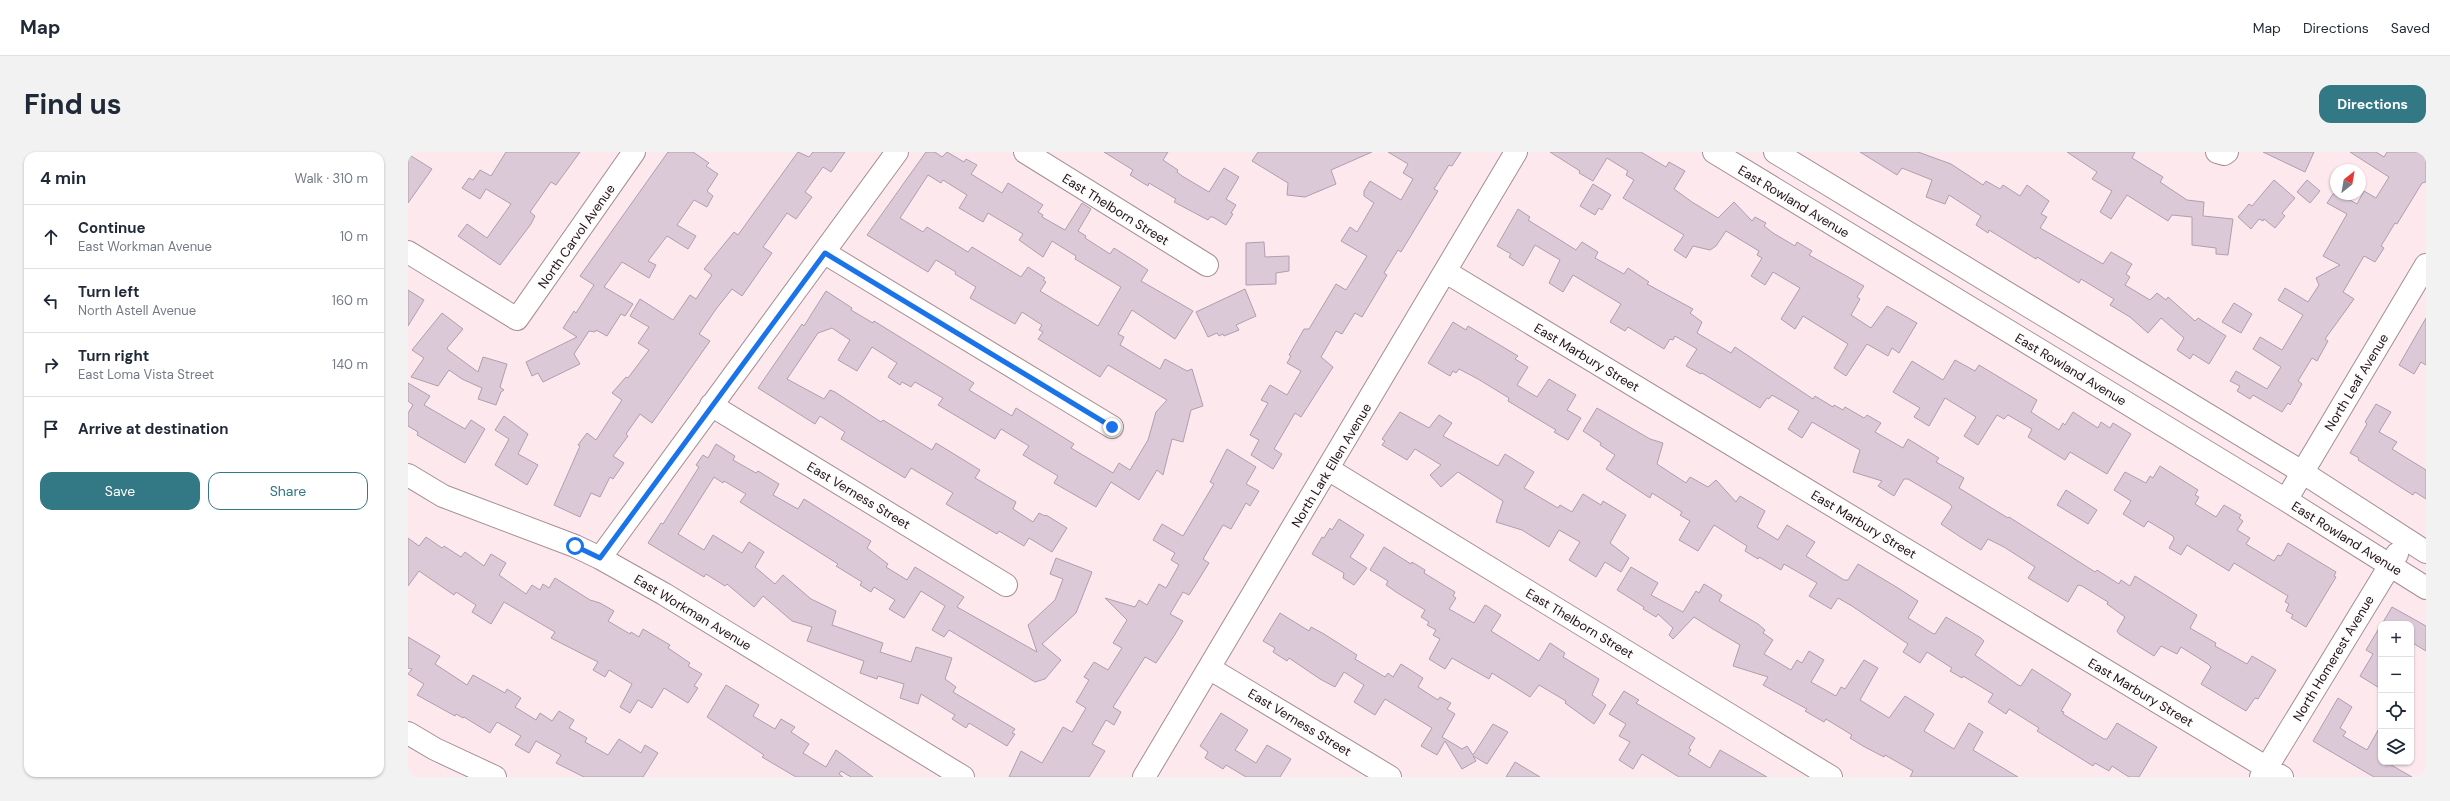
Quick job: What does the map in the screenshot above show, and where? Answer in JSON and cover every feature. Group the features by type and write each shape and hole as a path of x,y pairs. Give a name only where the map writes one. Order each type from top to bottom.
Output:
{"street":[{"name":"North Carvol Avenue","path":"408,252 517,319 634,152"},
{"path":"600,558 825,253 897,152"},
{"name":"East Thelborn Street","path":"1025,152 1207,266"},
{"name":"North Lark Ellen Avenue","path":"1144,777 1446,272 1516,152"},
{"name":"East Rowland Avenue","path":"1714,152 2286,500 2426,588"},
{"path":"1775,152 2302,472 2426,552"},
{"path":"2217,152 2224,154 2227,152"},
{"path":"825,253 1112,427"},
{"name":"North Leaf Avenue","path":"2286,500 2425,270"},
{"name":"East Marbury Street","path":"1446,272 2270,774"},
{"name":"East Verness Street","path":"711,406 1006,585"},
{"name":"East Thelborn Street","path":"1328,469 1831,777"},
{"name":"East Workman Avenue","path":"408,475 443,496 575,546 600,558 664,594 963,777"},
{"name":"North Homerest Avenue","path":"2270,774 2406,539"},
{"name":"East Verness Street","path":"1209,668 1390,777"},
{"path":"408,732 435,749 494,777"}],"building":[{"path":"506,152 580,152 556,185 551,182 530,212 535,216 531,224 500,265 458,236 467,224 487,238 511,204 486,189 480,199 462,188 469,178 473,180 480,170 491,176"},
{"path":"668,152 693,152 709,163 706,166 718,174 707,191 713,196 707,207 694,200 677,225 696,236 688,249 667,236 648,261 656,265 649,278 622,262 604,287 633,304 625,316 621,314 607,336 596,330 595,332 589,331 574,354 580,364 543,382 538,373 532,376 526,362 577,337 563,328 574,311 576,313 594,285 580,276"},
{"path":"798,152 809,157 813,152 845,152 831,172 823,167 805,192 812,197 796,219 787,213 763,247 772,253 742,296 732,289 716,309 699,334 710,341 652,423 640,414 626,434 628,436 613,456 624,463 613,479 610,477 600,497 591,493 580,517 554,505 580,446 578,445 587,433 596,440 622,400 612,393 626,377 628,378 649,350 638,343 649,327 630,316 640,299 673,320 690,295 696,299 712,275 704,269 734,232 738,235"},
{"path":"926,152 935,152 942,157 947,152 964,162 966,159 977,165 971,174 1002,193 1008,183 1043,205 1038,212 1043,215 1042,217 1065,230 1082,203 1091,209 1078,231 1086,236 1085,238 1110,254 1114,248 1148,270 1141,281 1193,311 1175,339 1132,310 1118,334 1124,337 1120,345 1160,369 1165,359 1187,371 1192,369 1203,406 1191,410 1183,442 1172,439 1163,475 1157,470 1139,500 1111,482 1096,507 1054,483 1058,476 1023,455 1029,446 1001,429 995,439 938,405 943,398 915,382 911,387 902,382 900,385 888,377 897,363 872,347 857,371 838,360 850,340 832,328 818,333 787,379 824,399 830,390 835,392 881,422 883,420 932,450 936,443 980,470 975,478 1016,502 1013,509 1033,522 1039,513 1045,516 1046,515 1067,528 1052,552 1029,538 1024,546 999,531 997,534 946,504 953,493 911,468 905,478 841,439 845,432 820,416 815,424 758,388 802,324 804,326 826,291 852,308 851,310 873,323 874,321 974,383 969,390 1012,416 1016,408 1074,444 1071,448 1113,473 1119,463 1130,470 1148,440 1156,412 1167,400 1108,365 1100,377 1038,339 1043,332 1039,330 1042,325 1022,312 1015,324 970,298 976,287 955,274 956,272 936,260 928,272 867,235","holes":["928,175 941,183 943,180 967,195 959,208 983,222 988,213 1023,234 1019,240 1043,257 1052,241 1076,256 1075,259 1121,287 1098,326 1040,291 1046,282 1043,280 1045,278 1028,267 1021,277 972,247 968,252 927,227 923,232 900,218"]},
{"path":"1104,152 1168,152 1163,160 1178,170 1177,172 1182,176 1209,192 1224,168 1239,177 1226,199 1236,205 1231,213 1233,214 1226,225 1213,217 1210,217 1208,220 1174,202 1176,199 1149,183 1148,186 1130,175 1133,170"},
{"path":"1258,152 1372,152 1331,170 1336,184 1305,197 1287,195 1288,183 1252,161"},
{"path":"1388,152 1461,152 1452,166 1449,165 1434,189 1438,191 1401,252 1398,250 1384,273 1387,275 1362,317 1355,313 1342,334 1336,331 1321,357 1333,367 1301,417 1295,413 1274,449 1282,454 1273,469 1251,455 1259,440 1250,435 1268,403 1261,400 1270,385 1287,395 1301,371 1287,363 1291,356 1289,355 1304,329 1309,329 1336,284 1346,290 1367,256 1341,241 1350,227 1357,232 1374,203 1364,196 1364,191 1370,181 1401,200 1413,179 1403,173 1408,164"},
{"path":"1550,152 1641,152 1666,167 1669,162 1685,171 1674,189 1692,202 1718,218 1734,202 1752,221 1755,217 1766,223 1764,226 1773,233 1795,246 1797,242 1812,251 1809,255 1864,286 1857,297 1860,299 1851,315 1871,328 1887,306 1917,323 1899,353 1892,348 1888,356 1867,344 1846,376 1834,368 1848,344 1803,316 1795,329 1781,319 1800,288 1773,272 1765,285 1751,276 1762,258 1757,255 1759,251 1726,231 1716,246 1710,250 1693,246 1686,258 1674,250 1684,235 1623,198 1634,180 1626,175 1628,171 1607,158 1593,181"},
{"path":"1860,152 1918,152 1951,164 1983,185 1986,181 2000,189 2003,185 2020,196 2027,185 2049,201 2041,214 2047,217 2040,228 2103,264 2111,252 2132,264 2126,274 2130,277 2125,285 2150,300 2157,293 2166,300 2168,297 2195,321 2198,318 2226,336 2209,364 2193,354 2190,359 2177,350 2184,338 2161,318 2148,333 2130,317 2110,305 2114,299 2081,279 2079,283 2037,257 2036,259 1989,230 1988,233 1976,225 1981,216 1949,195 1945,204 1926,197 1932,180 1902,168 1897,175"},
{"path":"2067,152 2135,152 2132,158 2163,177 2160,182 2187,200 2204,202 2203,216 2233,219 2228,255 2216,254 2216,248 2192,245 2192,217 2172,215 2168,221 2127,195 2111,219 2100,212 2112,191 2092,179 2097,172"},
{"path":"2263,152 2314,152 2305,172"},
{"path":"2350,152 2376,152 2384,157 2387,152 2426,152 2426,182 2422,183 2397,224 2395,223 2381,246 2384,248 2375,262 2364,256 2343,292 2354,299 2325,339 2328,341 2317,361 2312,358 2298,381 2302,384 2290,405 2288,403 2282,412 2253,395 2250,399 2237,391 2240,386 2230,381 2236,371 2267,389 2281,367 2253,349 2260,337 2282,350 2303,315 2278,300 2285,288 2308,302 2319,285 2316,278 2340,265 2323,256 2347,214 2327,203 2330,198 2330,200 2350,200 2357,204 2359,200 2366,200 2366,192 2376,198 2389,177"},
{"path":"408,154 432,169 408,203"},
{"path":"2274,180 2295,198 2282,213 2285,216 2275,228 2264,219 2263,221 2259,219 2251,229 2238,217 2249,204 2252,206"},
{"path":"2307,180 2320,191 2310,203 2297,192"},
{"path":"1593,184 1611,195 1602,210 1599,208 1595,215 1580,206"},
{"path":"1518,209 1530,217 1528,220 1576,250 1582,242 1598,252 1595,258 1624,274 1628,268 1649,282 1647,284 1693,309 1690,313 1702,322 1697,333 1731,353 1735,347 1813,399 1815,396 1833,407 1834,405 1843,410 1845,407 1864,418 1867,415 1881,423 1875,432 1903,448 1908,439 1939,458 1936,462 1964,478 1959,488 2008,518 2009,517 2095,572 2097,570 2119,584 2121,580 2130,586 2135,576 2197,615 2190,628 2216,643 2215,646 2247,664 2252,656 2276,670 2258,699 2255,698 2246,711 2201,684 2211,667 2181,647 2177,654 2161,646 2154,656 2119,634 2117,631 2125,617 2107,604 2108,602 2082,586 2078,585 2068,602 2028,578 2035,567 2004,547 1988,539 1981,550 1965,540 1941,524 1952,507 1950,504 1908,479 1904,479 1894,496 1878,486 1882,481 1853,472 1860,450 1812,422 1802,438 1788,429 1799,411 1772,395 1769,399 1767,398 1760,408 1702,373 1701,374 1686,366 1697,349 1675,336 1673,340 1670,339 1664,349 1628,327 1625,331 1610,322 1621,304 1573,275 1563,292 1549,283 1560,260 1535,245 1523,266 1509,257 1511,254 1497,246"},
{"path":"1264,242 1265,257 1289,256 1289,271 1276,273 1276,284 1246,285 1246,243"},
{"path":"1245,289 1256,316 1236,325 1239,330 1224,336 1223,334 1219,336 1217,333 1208,337 1196,312"},
{"path":"408,290 424,300 408,326"},
{"path":"2234,303 2252,314 2241,333 2222,322"},
{"path":"442,313 463,329 447,348 448,350 478,372 483,357 507,364 500,387 504,390 501,392 496,405 478,399 482,388 462,379 449,370 438,386 411,377 424,358 412,350"},
{"path":"2426,318 2426,365 2421,362 2414,374 2399,365"},
{"path":"1453,322 1466,330 1468,326 1518,356 1515,359 1528,367 1517,385 1537,397 1549,379 1576,395 1567,410 1581,418 1568,440 1554,432 1556,430 1508,401 1509,398 1478,379 1459,369 1456,373 1453,371 1450,376 1428,363"},
{"path":"1955,360 1975,371 1979,365 2037,400 2031,412 2059,430 2063,423 2065,425 2073,412 2098,428 2101,422 2110,428 2113,423 2131,434 2107,474 2070,452 2065,460 2028,437 2032,429 2008,415 2004,419 1997,415 1978,445 1964,436 1976,417 1945,398 1929,426 1914,417 1920,408 1893,392 1912,361 1943,380"},
{"path":"408,383 430,396 424,405 465,429 471,420 485,429 465,463 417,435 418,432 408,426 408,413 413,405 408,401"},
{"path":"2376,404 2391,412 2379,432 2397,442 2392,449 2426,470 2426,499 2415,492 2413,495 2358,460 2359,458 2350,453 2367,424 2365,422"},
{"path":"1597,408 1650,439 1663,443 1657,464 1686,483 1690,477 1708,487 1716,480 1736,502 1740,496 1765,511 1757,527 1778,540 1787,525 1815,542 1806,556 1844,580 1848,580 1858,564 1918,601 1908,618 1932,633 1935,634 1946,617 1981,638 1984,641 1975,655 2018,685 2021,686 2032,669 2071,694 2061,711 2064,712 2063,714 2104,739 2107,739 2117,723 2157,747 2139,777 2129,777 2112,766 2109,771 2095,763 2093,766 2037,731 2039,728 2009,709 2006,714 1988,702 1993,694 1963,676 1962,678 1950,671 1952,668 1927,652 1920,663 1903,652 1908,644 1852,606 1838,598 1831,609 1809,596 1817,583 1784,564 1781,570 1759,557 1758,559 1745,551 1747,546 1714,525 1698,551 1679,540 1690,521 1680,515 1682,512 1652,493 1650,498 1606,469 1615,455 1583,431"},
{"path":"1400,412 1429,428 1439,415 1452,423 1443,436 1498,466 1505,454 1534,472 1524,488 1558,508 1560,505 1572,512 1583,494 1601,505 1603,501 1626,515 1610,543 1629,558 1621,572 1605,562 1596,577 1569,560 1580,542 1559,530 1549,547 1522,530 1496,522 1503,501 1458,472 1441,487 1430,475 1441,465 1415,449 1407,460 1382,445 1385,441 1382,439"},
{"path":"504,416 528,434 518,454 538,465 527,485 495,465 509,439 495,430"},
{"path":"716,444 735,456 733,460 756,473 758,471 779,484 773,495 798,509 804,499 871,541 867,548 888,564 886,567 907,580 915,567 964,597 957,607 1037,652 1028,625 1055,600 1063,579 1050,574 1056,558 1092,572 1076,613 1042,644 1061,660 1045,679 1035,682 949,630 944,637 932,630 945,606 921,591 904,618 889,609 895,600 874,587 871,592 860,585 862,582 836,566 838,564 740,502 746,494 724,481 723,483 714,477 678,534 704,550 713,535 742,553 749,542 764,552 755,567 775,584 783,575 811,599 836,611 832,625 883,643 880,652 911,662 916,647 952,658 945,679 956,687 953,692 1015,729 1012,733 1015,734 1007,746 969,723 966,728 952,719 955,715 921,694 918,704 900,698 904,684 878,676 877,679 860,673 864,661 807,641 812,627 792,621 763,596 754,607 727,584 725,586 706,574 704,577 648,543 661,523 663,524 699,467 696,465 703,455 708,458"},
{"path":"1227,449 1256,467 1246,484 1259,491 1250,506 1246,503 1231,529 1223,525 1203,559 1209,563 1189,595 1183,592 1170,614 1183,621 1156,663 1145,657 1113,707 1121,712 1114,725 1106,720 1092,744 1105,751 1089,777 1009,777 1021,751 1042,763 1063,727 1072,732 1086,708 1076,702 1089,680 1084,677 1094,662 1108,670 1122,648 1113,643 1127,620 1105,598 1135,607 1139,600 1147,605 1159,584 1166,588 1179,565 1171,560 1175,553 1153,540 1162,524 1183,536 1214,484 1210,482"},
{"path":"2160,466 2198,490 2195,495 2199,497 2195,504 2216,517 2224,505 2241,515 2239,518 2243,521 2237,530 2250,538 2246,544 2274,561 2278,555 2281,556 2288,543 2336,572 2334,576 2336,577 2306,627 2291,618 2293,615 2286,611 2289,604 2285,602 2288,596 2234,563 2229,571 2187,545 2181,555 2169,548 2174,539 2173,536 2148,521 2144,527 2123,514 2131,501 2114,490 2125,472 2146,483 2150,476 2153,478"},
{"path":"2066,490 2097,510 2088,524 2057,505"},
{"path":"1339,519 1364,535 1350,557 1367,568 1354,585 1343,578 1344,573 1312,554 1322,537 1324,538 1330,528 1332,530"},
{"path":"426,537 442,548 444,546 461,557 465,552 484,566 491,554 506,563 499,575 526,594 532,585 540,590 543,584 549,588 555,578 590,600 600,603 614,611 608,621 630,634 631,632 639,637 643,629 670,645 668,648 690,663 688,666 702,674 694,686 698,688 688,703 664,688 652,708 638,700 630,713 620,707 632,684 609,670 605,677 593,670 598,662 551,638 555,632 504,602 491,624 472,612 476,605 456,592 454,595 419,571 408,586 408,538 419,546"},
{"path":"1384,547 1411,564 1412,562 1425,570 1424,573 1455,592 1453,596 1456,598 1449,609 1474,623 1485,605 1501,615 1491,631 1539,661 1550,643 1565,653 1563,657 1599,679 1592,695 1606,705 1594,724 1565,703 1566,701 1539,685 1530,697 1492,673 1489,679 1452,658 1445,669 1429,659 1440,639 1433,635 1436,630 1427,625 1429,622 1421,617 1425,610 1386,585 1388,581 1370,570"},
{"path":"1631,567 1658,583 1651,595 1683,612 1696,591 1699,593 1704,584 1722,595 1719,601 1758,624 1765,630 1763,633 1773,640 1764,654 1791,670 1797,660 1802,663 1809,651 1824,660 1811,682 1836,696 1841,687 1845,689 1864,660 1878,668 1860,700 1889,718 1905,696 1934,714 1924,731 1954,749 1969,723 1983,732 1973,750 2018,777 1910,777 1913,771 1885,755 1884,757 1863,746 1850,738 1852,735 1826,719 1824,722 1805,711 1807,709 1763,685 1768,677 1733,666 1740,645 1694,617 1673,639 1669,635 1673,628 1658,614 1656,617 1643,609 1644,607 1617,590"},
{"path":"2392,607 2426,626 2426,651 2414,644 2414,621 2384,621"},
{"path":"1280,613 1309,631 1311,627 1324,634 1357,655 1355,659 1385,677 1388,673 1393,677 1401,664 1423,678 1418,687 1438,700 1440,697 1451,703 1447,709 1455,714 1442,737 1462,749 1467,746 1473,755 1493,724 1508,732 1487,764 1473,756 1476,761 1462,769 1445,741 1437,755 1421,746 1432,728 1385,699 1375,715 1354,702 1364,685 1344,672 1335,687 1320,679 1289,658 1287,661 1273,652 1275,648 1263,641"},
{"path":"2378,630 2378,687 2360,676 2373,654 2366,650"},
{"path":"408,637 440,656 435,664 467,685 473,675 505,693 507,689 521,698 515,707 536,720 540,713 552,721 559,711 574,720 569,728 587,738 585,742 608,755 619,739 641,753 645,745 658,753 643,777 584,777 556,763 561,755 536,741 529,753 515,745 521,736 497,722 490,733 464,717 463,718 456,714 455,716 417,695 424,684 408,674 412,669 408,668"},
{"path":"726,685 759,705 753,716 775,729 781,719 795,727 791,732 809,744 803,753 826,767 836,750 873,777 851,777 841,771 839,774 843,777 796,777 762,757 764,755 707,717"},
{"path":"1624,691 1639,700 1636,703 1695,738 1689,748 1691,750 1688,754 1710,768 1720,750 1767,777 1679,777 1642,754 1633,769 1619,760 1630,742 1619,736 1626,724 1609,714"},
{"path":"2338,698 2352,707 2340,728 2346,732 2343,736 2367,750 2378,730 2378,765 2391,765 2412,777 2374,777 2313,741"},
{"path":"1221,713 1248,730 1235,750 1256,763 1267,745 1291,759 1280,777 1246,777 1226,765 1223,769 1205,758 1208,752 1200,746"},
{"path":"1515,762 1540,777 1506,777"}],"route":[{"path":"575,546 600,558 825,253 1112,427"}]}
